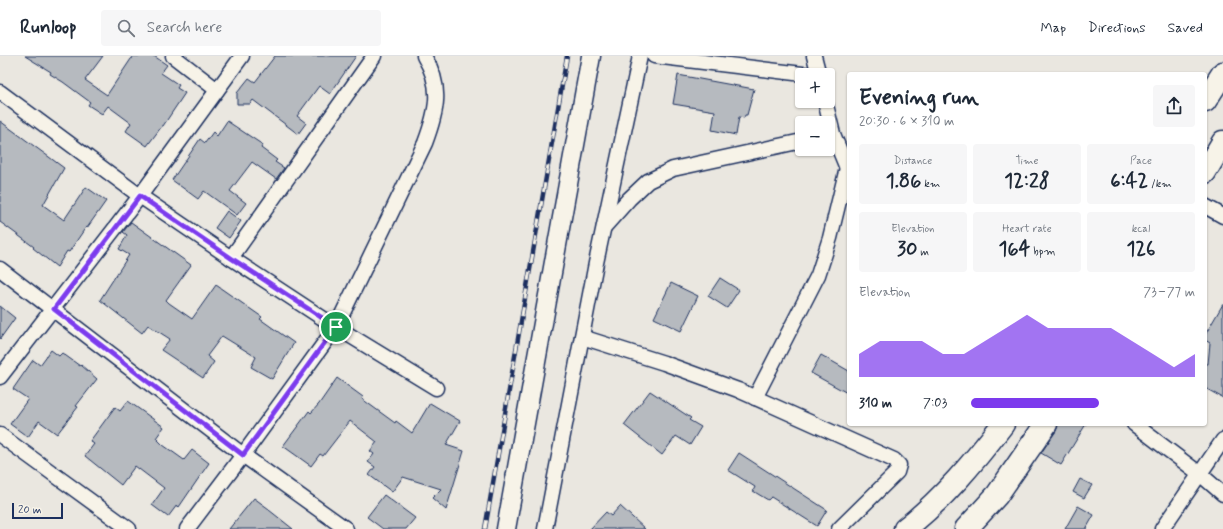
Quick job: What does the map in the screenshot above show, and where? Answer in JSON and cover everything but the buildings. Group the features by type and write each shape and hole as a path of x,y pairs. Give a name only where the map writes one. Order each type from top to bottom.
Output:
{"main road":[{"path":"1207,98 1223,73"},
{"path":"1207,169 1223,142"},
{"path":"905,529 948,489 978,457 1001,426"},
{"path":"966,529 997,495 1045,426"}],"street":[{"path":"173,56 218,90"},
{"path":"0,377 140,196 242,56"},
{"path":"231,258 374,56"},
{"path":"187,529 336,327 425,143 435,115 436,89 432,69 424,56"},
{"path":"506,529 592,56"},
{"path":"545,529 603,228 640,56"},
{"path":"654,56 795,73"},
{"path":"814,56 817,68"},
{"path":"0,92 140,196 231,258 336,327 436,388"},
{"path":"603,228 629,199 648,181 673,170 795,143"},
{"path":"835,145 847,168"},
{"path":"755,398 818,275 830,238 847,174"},
{"path":"1207,207 1223,216"},
{"path":"0,269 243,455 346,529"},
{"path":"582,337 664,363 738,390 894,460 899,465 897,472 839,529"},
{"path":"1137,426 1200,474 1223,494"},
{"path":"0,435 129,529"},
{"path":"1162,529 1223,440"}],"railway":[{"path":"485,529 567,56"}],"route":[{"path":"140,196 336,327 243,455 54,309 140,196"}]}
